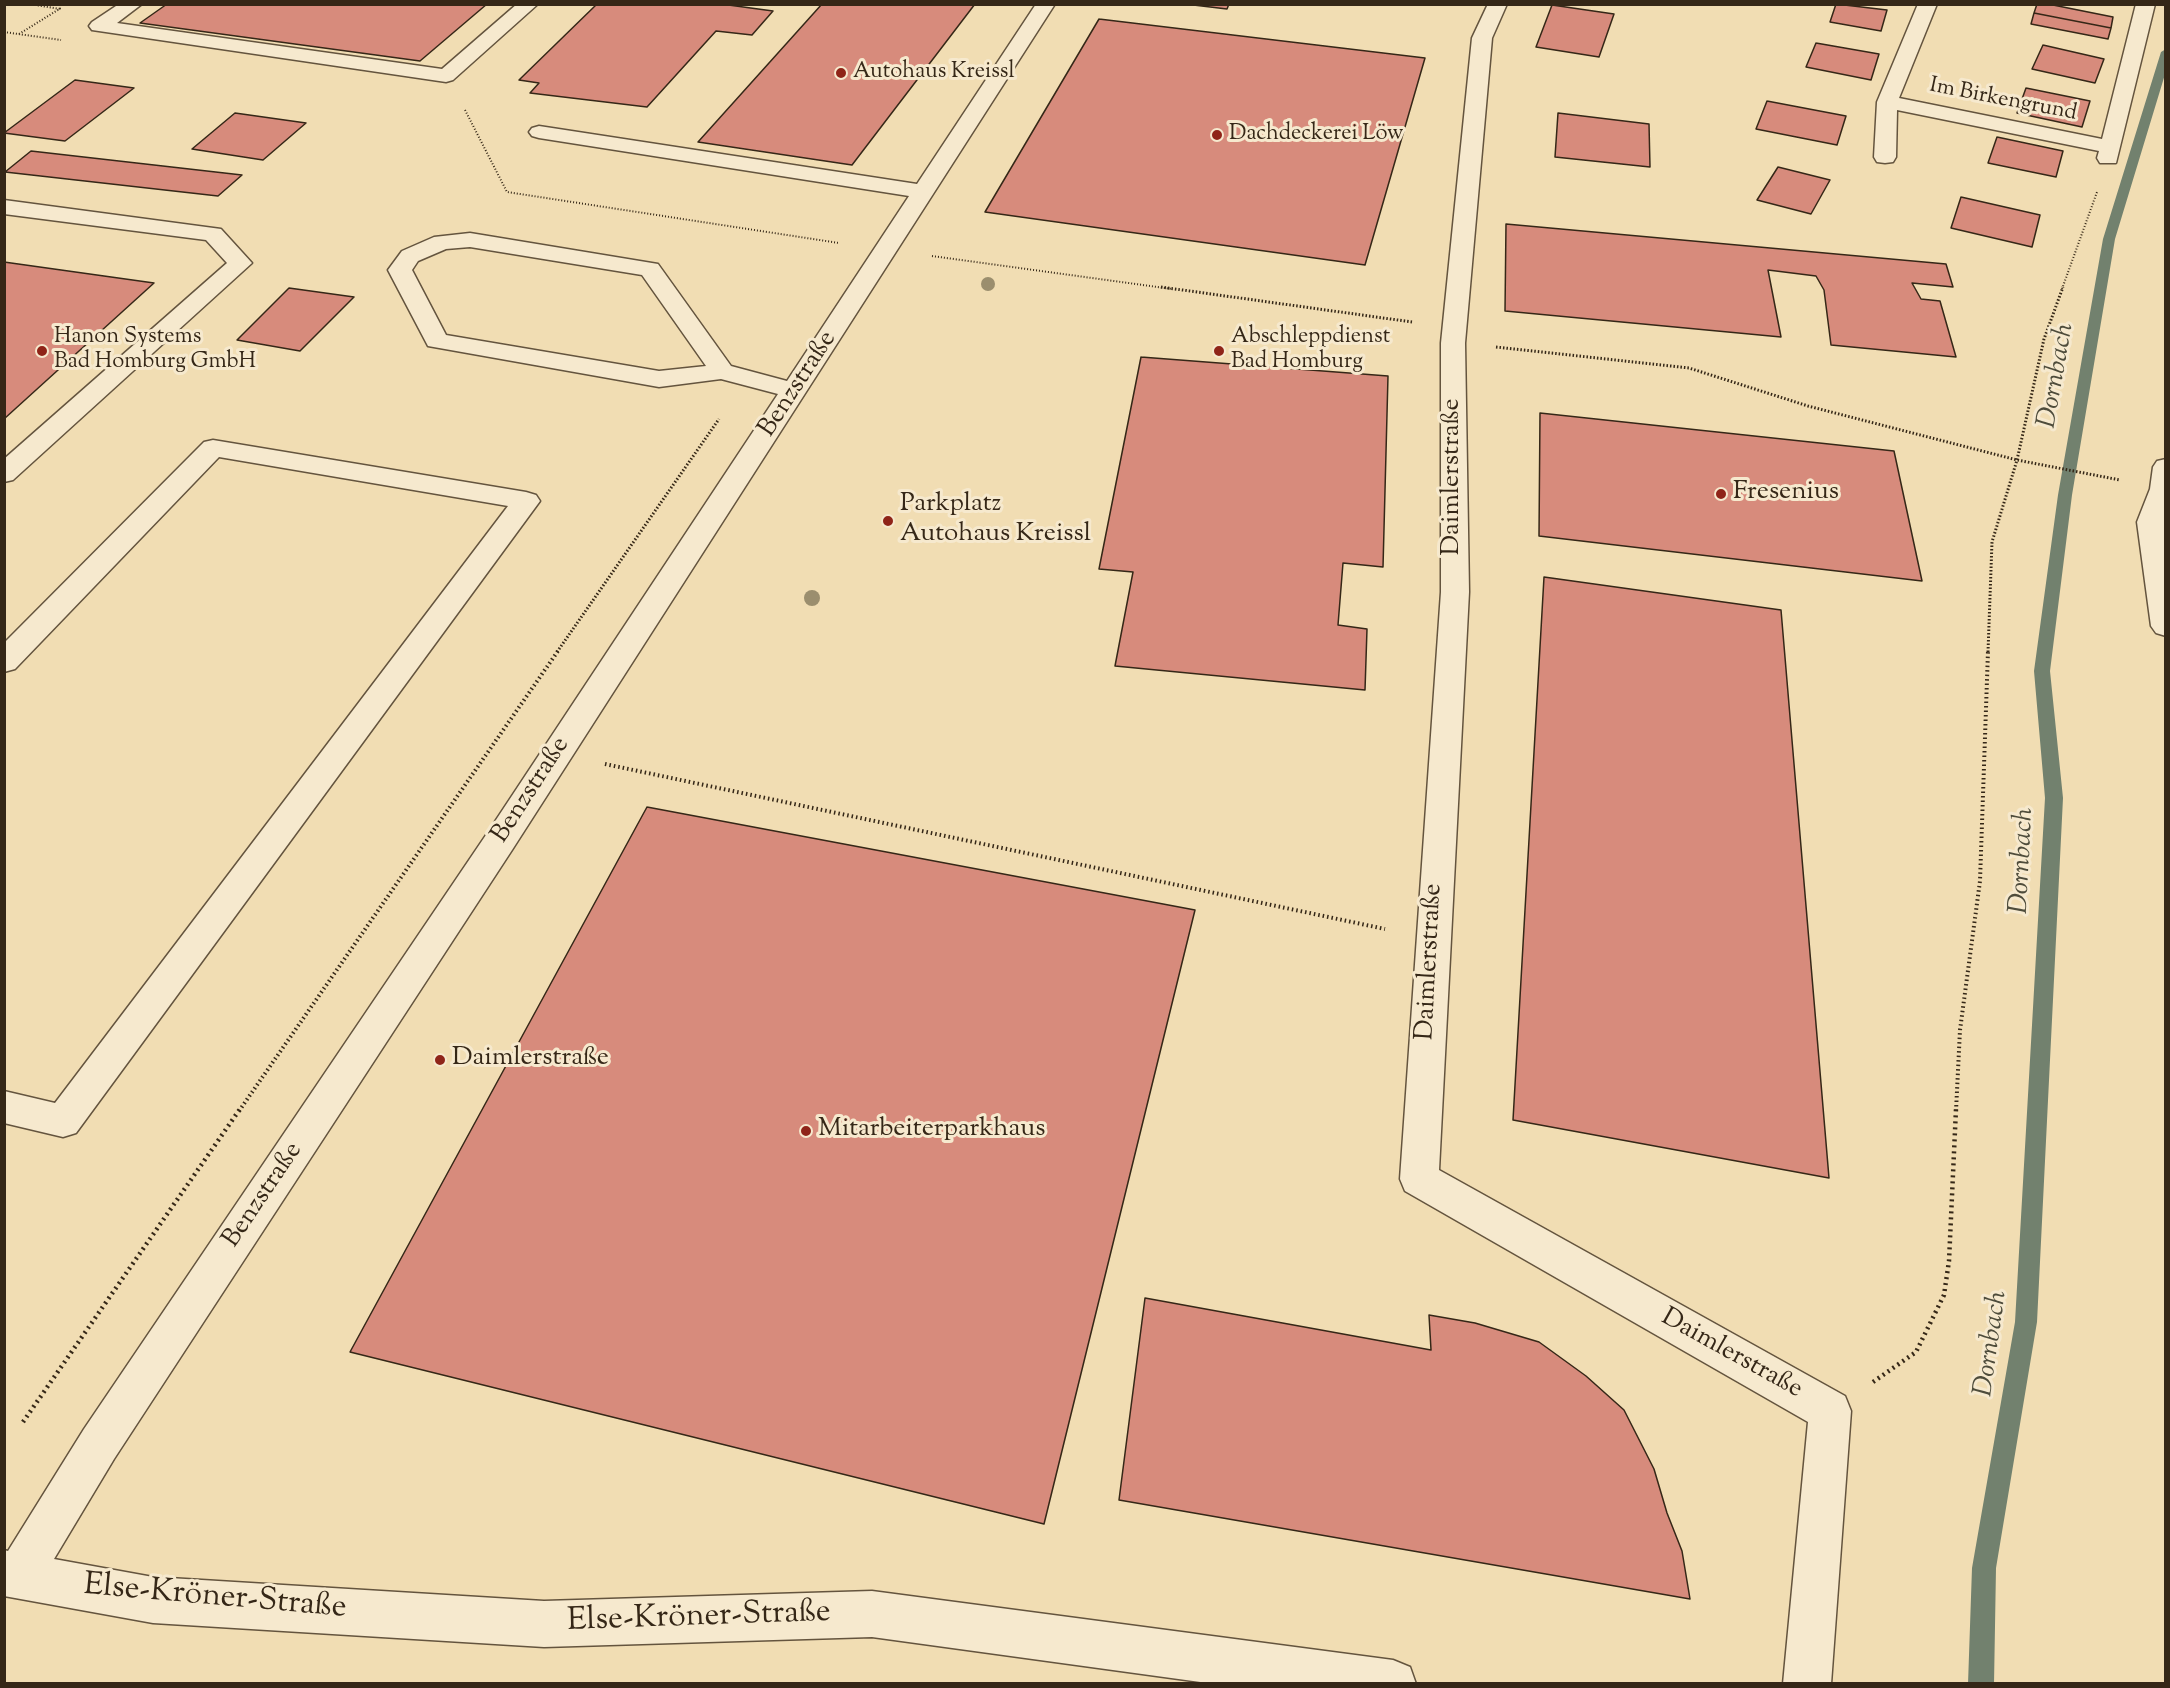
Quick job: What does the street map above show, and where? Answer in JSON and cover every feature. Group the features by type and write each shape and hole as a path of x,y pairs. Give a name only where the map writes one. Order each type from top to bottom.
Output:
{"street":[{"path":"133,4 99,26 446,76 529,4"},
{"name":"Benzstraße","path":"11,1575 557,753 1046,4"},
{"name":"Daimlerstraße","path":"1498,4 1482,38 1453,343 1455,592 1419,1179 1830,1411 1807,1683"},
{"name":"Im Birkengrund","path":"1885,157 1887,102 1928,4"},
{"name":"Im Birkengrund","path":"1887,102 2109,152 2146,4"},
{"path":"539,132 924,192"},
{"path":"4,207 213,234 240,263 4,474"},
{"path":"722,370 650,269 470,240 442,242 411,256 400,270 437,341 659,379 722,370 795,391"},
{"path":"4,662 213,448 526,501 63,1121 4,1107"},
{"path":"2166,467 2163,489 2151,522 2166,626"},
{"name":"Else-Kröner-Straße","path":"11,1575 153,1600 543,1624 872,1614 1393,1683"}],"path":[{"path":"29,4 61,9"},
{"path":"4,32 18,34 68,4"},
{"path":"1830,1411 1916,1352 1944,1295 1949,1261 1960,1030 1980,881 1992,542 2017,460 2044,339 2089,215"},
{"path":"834,253 841,243"},
{"path":"1453,343 1689,368 1808,406 2017,460 2130,482"},
{"path":"23,1422 725,410"},
{"path":"557,753 1432,939"}],"building":[{"path":"167,4 487,4 420,61 140,23"},
{"path":"597,4 721,4 773,11 752,35 716,31 647,107 530,93 539,83 519,80"},
{"name":"Autohaus Kreissl","path":"822,4 975,4 852,165 698,142"},
{"path":"1185,4 1229,4 1227,9"},
{"path":"1836,4 1887,10 1881,31 1830,22"},
{"path":"2037,4 2048,4 2113,17 2111,28 2034,13"},
{"path":"1552,5 1614,14 1599,57 1536,47"},
{"path":"2034,13 2111,28 2108,39 2031,24"},
{"name":"Dachdeckerei Löw","path":"1099,19 1425,58 1365,265 985,212"},
{"path":"1816,43 1879,54 1871,80 1806,67"},
{"path":"2043,45 2104,59 2095,83 2032,69"},
{"path":"75,80 134,88 65,141 4,133"},
{"path":"2026,88 2090,101 2082,127 2017,113"},
{"path":"1767,101 1846,116 1837,145 1756,129"},
{"path":"235,113 306,123 263,160 192,149"},
{"path":"1558,113 1649,124 1650,167 1555,157"},
{"path":"1997,137 2063,151 2056,177 1988,163"},
{"path":"31,151 242,175 218,196 5,172"},
{"path":"1778,167 1830,180 1811,214 1757,200"},
{"path":"1961,197 2040,215 2032,247 1951,228"},
{"path":"1506,224 1946,264 1953,287 1912,283 1921,299 1940,301 1956,357 1831,345 1824,290 1816,276 1768,270 1781,337 1505,311"},
{"name":"Hanon Systems Bad Homburg GmbH","path":"4,262 154,283 4,419"},
{"path":"289,288 354,297 300,351 237,340"},
{"path":"1141,357 1388,376 1383,567 1343,563 1338,625 1367,629 1365,690 1115,666 1133,572 1099,569"},
{"name":"Fresenius","path":"1540,413 1894,451 1922,581 1539,536"},
{"path":"1544,577 1781,610 1829,1178 1513,1120"},
{"name":"Mitarbeiterparkhaus","path":"647,807 1195,910 1044,1524 350,1352"},
{"path":"1145,1298 1431,1350 1429,1315 1475,1323 1539,1342 1586,1376 1624,1410 1654,1469 1667,1513 1682,1551 1690,1599 1119,1500"}],"waterway":[{"name":"Dornbach","path":"1981,1684 1984,1568 2026,1322 2054,798 2042,671 2065,495 2109,239 2166,52"}],"place":[{"name":"Autohaus Kreissl","path":"841,73"},
{"name":"Dachdeckerei Löw","path":"1217,135"},
{"name":"Hanon Systems Bad Homburg GmbH","path":"42,351"},
{"name":"Abschleppdienst Bad Homburg","path":"1219,351"},
{"name":"Fresenius","path":"1721,494"},
{"name":"Parkplatz Autohaus Kreissl","path":"888,521"},
{"name":"Daimlerstraße","path":"440,1060"},
{"name":"Mitarbeiterparkhaus","path":"806,1131"}]}
